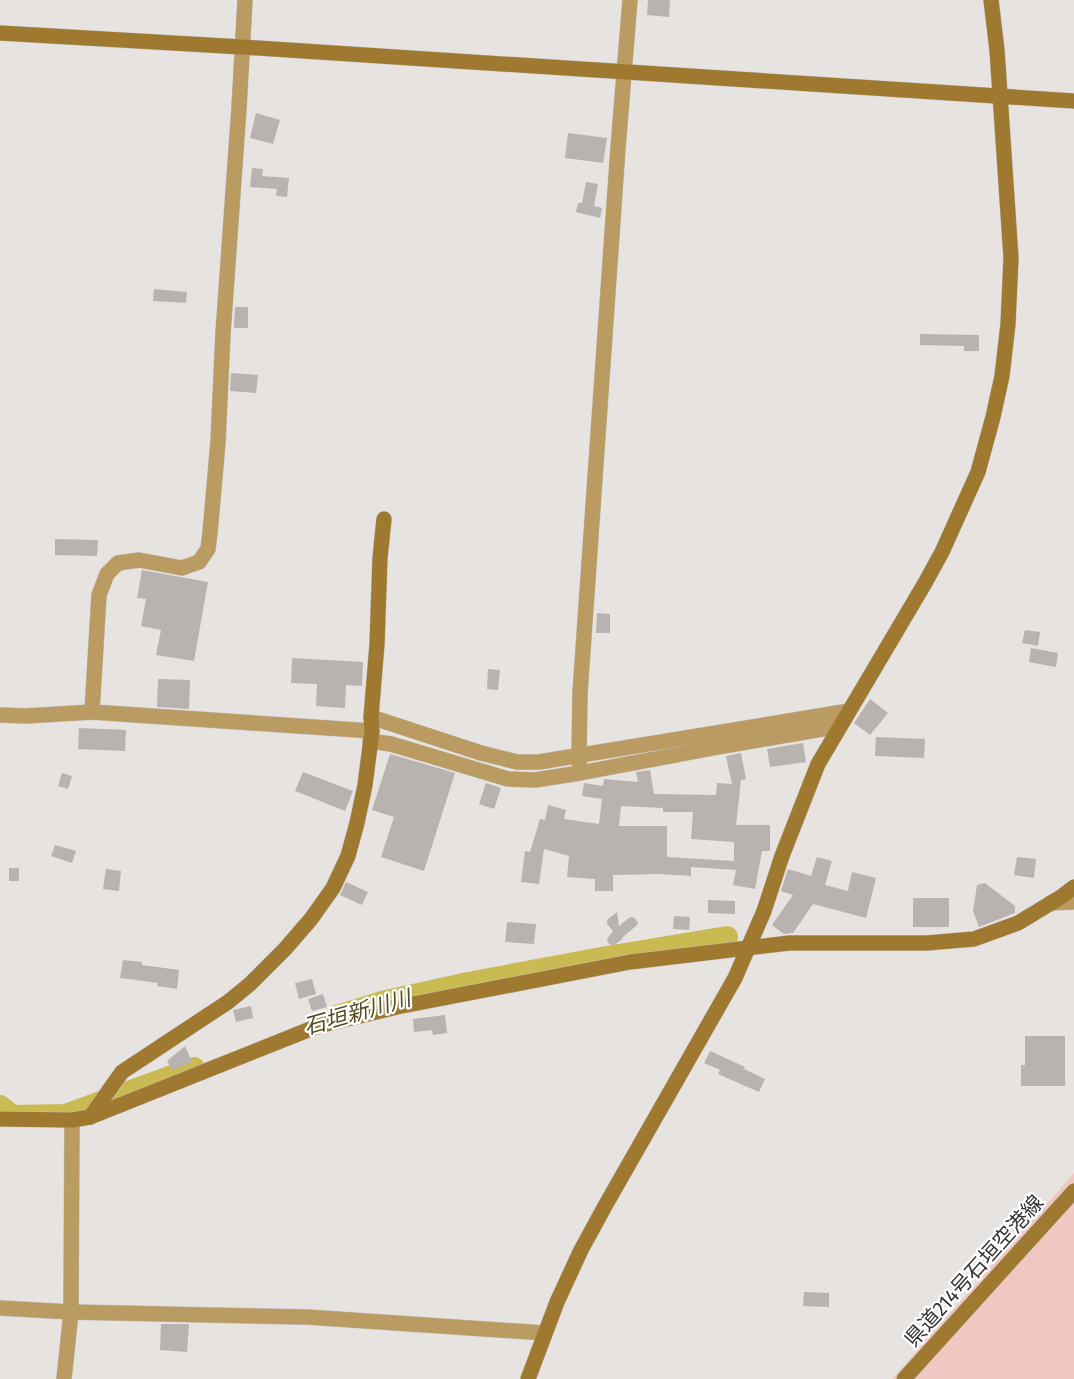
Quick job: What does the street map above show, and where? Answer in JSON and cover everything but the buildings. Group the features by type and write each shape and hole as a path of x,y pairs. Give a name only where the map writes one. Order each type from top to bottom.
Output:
{"street":[{"path":"92,712 99,595 107,574 118,563 139,560 182,568 199,562 208,549 218,442 245,0"},
{"path":"580,773 580,693 630,0"},
{"path":"528,1379 557,1302 581,1250 735,978 764,911 782,856 818,764 942,552 978,472 1002,376 1008,324 1011,258 991,0"},
{"path":"0,33 1074,101"},
{"path":"90,1117 122,1072 243,990 285,949 333,888 348,856 365,785 371,730 384,519"},
{"path":"0,714 26,716 92,712 371,730 517,762 539,762 849,711"},
{"path":"371,730 391,744 508,779 535,780 840,726"},
{"path":"0,1119 72,1120 90,1117 318,1026 397,1007 630,962 789,943 927,943 975,939 1018,923 1074,887"},
{"path":"1050,903 1074,902"},
{"path":"64,1379 71,1312 72,1120"},
{"name":"県道214号石垣空港線","path":"904,1379 1074,1191"},
{"path":"0,1308 71,1312 307,1317 545,1333"}],"shaded area":[{"path":"1074,1173 1074,1379 892,1379"}],"waterway":[{"name":"石垣新川川","path":"337,1016 382,1002 468,983 727,937"},
{"name":"石垣新川川","path":"0,1106 13,1116 65,1115 194,1068"}]}
